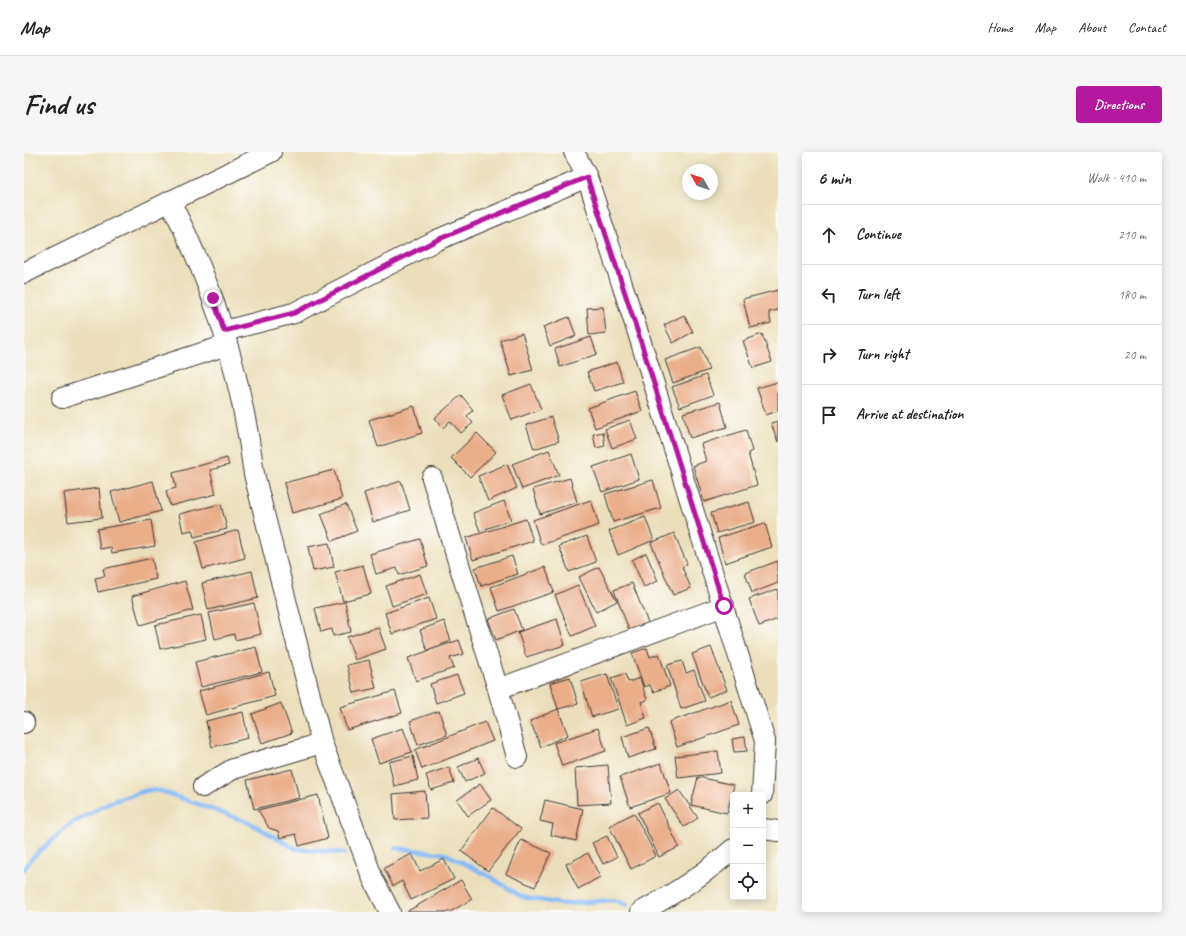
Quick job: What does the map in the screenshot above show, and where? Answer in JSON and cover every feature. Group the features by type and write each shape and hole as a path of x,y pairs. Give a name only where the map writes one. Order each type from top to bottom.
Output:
{"street":[{"path":"24,273 271,152"},
{"path":"574,152 587,177 639,336 765,741 762,792"},
{"path":"62,398 294,313 437,240 587,177"},
{"path":"170,201 200,265 226,338 243,402 254,474 322,743 373,879 390,912"},
{"path":"432,478 498,689 517,757"},
{"path":"498,689 724,606"},
{"path":"204,787 233,769 322,743"},
{"path":"766,829 778,831"},
{"path":"641,912 694,880 720,862 730,853"}],"building":[{"path":"778,290 778,310 769,312 771,323 750,328 743,299"},
{"path":"603,307 606,333 589,335 587,308"},
{"path":"684,315 693,332 673,343 664,325"},
{"path":"569,317 576,336 550,346 543,327"},
{"path":"522,333 533,370 511,376 500,340"},
{"path":"762,334 772,362 753,368 743,341"},
{"path":"591,337 597,354 560,367 555,349"},
{"path":"701,347 709,370 673,383 665,360"},
{"path":"617,362 623,382 594,391 587,372"},
{"path":"706,375 713,395 680,407 672,387"},
{"path":"778,382 778,411 766,415 757,388"},
{"path":"531,384 541,409 512,420 502,395"},
{"path":"635,391 642,411 595,428 588,408"},
{"path":"461,395 473,410 467,416 473,423 461,433 450,421 443,428 435,418"},
{"path":"720,402 727,427 690,438 683,413"},
{"path":"414,406 422,433 378,447 369,420"},
{"path":"551,417 559,441 534,449 526,425"},
{"path":"630,420 637,439 612,448 605,429"},
{"path":"778,421 778,442 771,423"},
{"path":"746,430 752,451 748,453 757,485 704,502 693,466 706,461 701,444"},
{"path":"603,432 605,446 596,448 593,434"},
{"path":"477,433 496,452 470,477 451,458"},
{"path":"549,450 559,475 522,489 512,464"},
{"path":"631,454 639,479 602,492 593,467"},
{"path":"227,458 229,465 210,470 216,494 170,506 166,491 176,488 173,473"},
{"path":"507,464 517,488 488,501 478,476"},
{"path":"334,470 342,499 292,513 284,483"},
{"path":"570,478 577,502 540,514 533,489"},
{"path":"653,480 661,508 613,522 605,494"},
{"path":"153,481 161,511 119,522 111,492"},
{"path":"401,481 410,510 373,522 364,493"},
{"path":"99,488 102,518 68,522 64,493"},
{"path":"591,500 599,525 541,545 533,520"},
{"path":"504,501 511,520 480,531 473,513"},
{"path":"749,502 755,522 717,533 711,513"},
{"path":"221,504 227,529 194,537 192,530 183,532 179,514"},
{"path":"346,504 357,531 332,541 321,514"},
{"path":"645,517 654,540 618,555 609,531"},
{"path":"526,519 533,541 473,560 466,538"},
{"path":"151,520 155,546 112,553 111,547 100,549 97,529"},
{"path":"765,523 772,547 725,563 718,538"},
{"path":"238,530 245,558 203,569 196,542"},
{"path":"674,533 687,564 682,567 691,588 673,595 651,543"},
{"path":"587,536 596,562 569,572 559,546"},
{"path":"420,539 428,566 399,575 397,568 376,574 370,554"},
{"path":"329,543 334,567 313,571 308,547"},
{"path":"646,553 658,581 644,587 632,560"},
{"path":"512,556 518,574 481,586 475,568"},
{"path":"152,558 156,579 98,592 95,578 105,576 103,569"},
{"path":"778,561 778,583 752,593 745,573"},
{"path":"363,565 371,594 343,601 335,572"},
{"path":"545,567 554,592 499,611 491,587"},
{"path":"599,567 617,601 596,612 579,577"},
{"path":"252,571 258,598 208,610 202,583"},
{"path":"420,574 427,594 392,606 386,586"},
{"path":"185,581 193,610 140,625 132,596"},
{"path":"632,583 648,623 629,630 614,590"},
{"path":"578,585 595,626 572,636 555,595"},
{"path":"778,589 778,619 759,626 749,599"},
{"path":"429,598 436,619 392,634 385,613"},
{"path":"345,602 351,632 333,636 332,629 321,632 315,608"},
{"path":"254,603 261,634 235,640 234,634 215,639 209,613"},
{"path":"514,609 522,630 496,640 488,619"},
{"path":"201,615 206,639 160,649 155,625"},
{"path":"557,619 565,645 526,657 518,632"},
{"path":"444,621 451,641 427,650 420,630"},
{"path":"378,627 386,649 355,660 347,637"},
{"path":"459,640 464,654 450,658 454,668 416,681 408,658"},
{"path":"256,647 262,672 201,687 195,662"},
{"path":"711,647 727,690 708,697 692,654"},
{"path":"647,648 650,657 659,654 670,686 653,692 650,685 644,687 632,653"},
{"path":"369,660 376,688 354,693 347,665"},
{"path":"682,661 686,673 694,670 705,701 681,709 667,665"},
{"path":"269,672 275,696 206,715 199,691"},
{"path":"607,674 618,709 592,717 581,682"},
{"path":"625,674 628,682 640,678 647,700 641,702 646,718 627,725 611,678"},
{"path":"457,675 464,693 436,703 430,684"},
{"path":"570,677 578,704 558,709 550,683"},
{"path":"395,691 402,713 347,730 340,707"},
{"path":"731,700 739,725 677,747 669,722"},
{"path":"281,703 292,733 262,743 252,714"},
{"path":"558,709 568,735 541,747 530,721"},
{"path":"439,711 447,735 418,745 410,721"},
{"path":"243,712 248,738 212,747 206,721"},
{"path":"485,722 493,741 422,769 415,750"},
{"path":"403,728 412,752 379,763 371,739"},
{"path":"598,728 606,751 562,766 554,743"},
{"path":"649,728 656,749 628,758 622,737"},
{"path":"745,737 747,751 734,752 732,739"},
{"path":"718,751 721,773 678,778 675,756"},
{"path":"413,756 418,780 394,786 389,762"},
{"path":"478,758 485,773 465,782 458,767"},
{"path":"661,763 671,793 630,807 620,777"},
{"path":"608,765 611,803 577,805 575,768"},
{"path":"449,767 454,783 431,790 426,775"},
{"path":"292,769 299,798 254,809 247,780"},
{"path":"698,777 734,785 732,792 730,792 730,801 727,813 691,805"},
{"path":"480,784 491,800 468,816 457,800"},
{"path":"679,790 698,818 684,827 665,799"},
{"path":"425,791 427,818 395,820 393,794"},
{"path":"318,795 328,838 299,846 296,834 280,838 278,831 269,828 258,810"},
{"path":"545,800 583,809 576,841 551,835 553,824 540,821"},
{"path":"658,803 679,847 659,857 638,813"},
{"path":"493,808 521,829 488,871 461,851"},
{"path":"634,813 656,856 631,869 609,826"},
{"path":"607,836 617,857 603,864 592,843"},
{"path":"521,840 551,853 535,887 506,874"},
{"path":"588,853 600,877 578,889 566,864"},
{"path":"412,854 420,871 444,859 454,879 411,900 402,881 393,886 384,868"},
{"path":"461,880 472,899 450,912 408,912 408,911"}],"waterway":[{"path":"24,869 32,858 68,826 110,802 148,790 161,791 250,823 296,849 345,853"},
{"path":"396,848 446,854 489,876 522,897 562,904 614,900 627,905"}],"route":[{"path":"213,298 224,331 294,313 437,240 587,177 724,606"}]}
